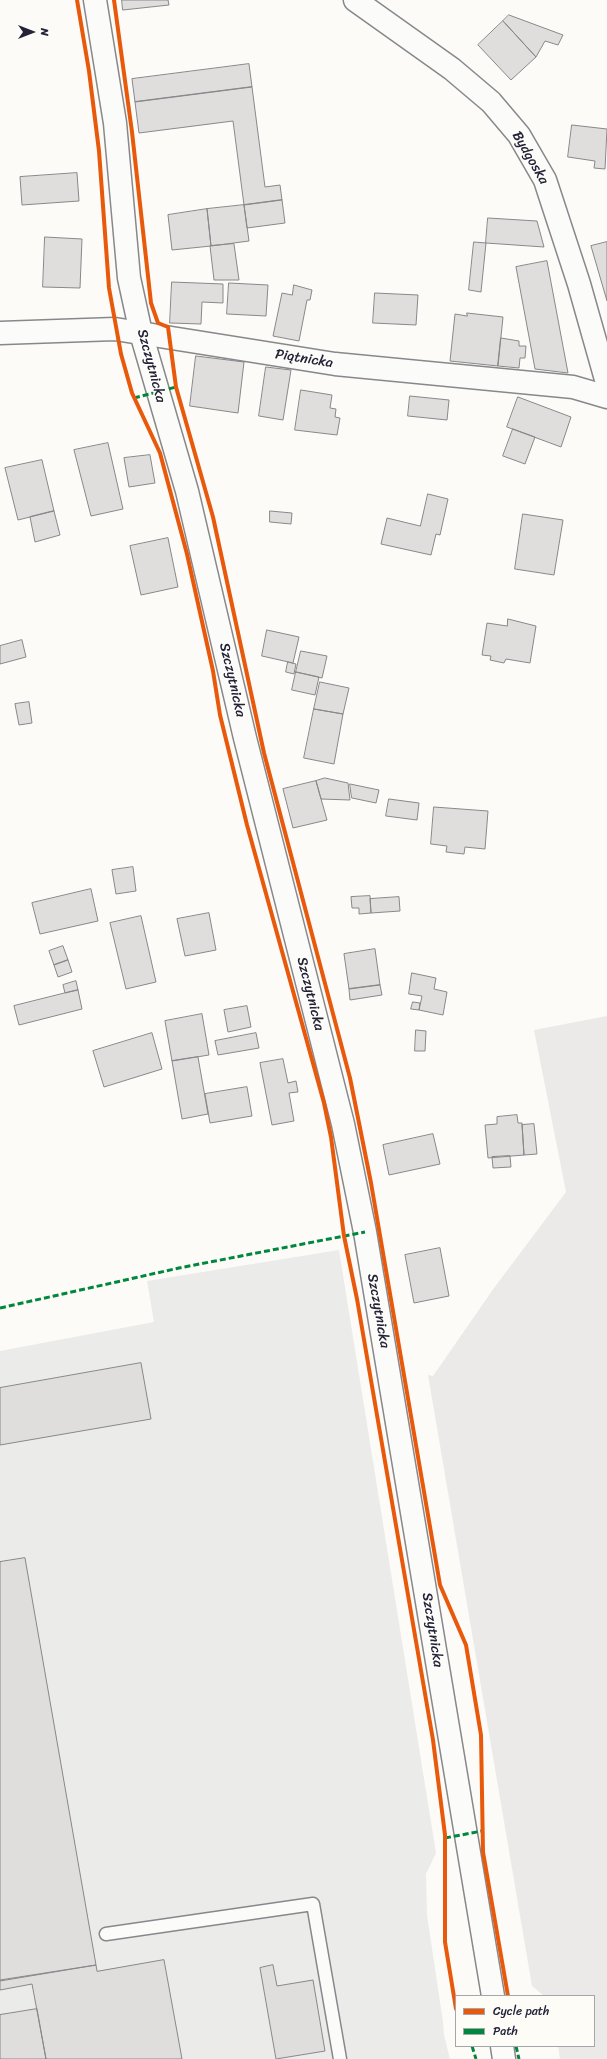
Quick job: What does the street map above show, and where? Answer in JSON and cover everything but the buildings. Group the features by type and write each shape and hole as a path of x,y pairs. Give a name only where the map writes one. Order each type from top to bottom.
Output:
{"street":[{"name":"Szczytnicka","path":"95,0 115,123 129,278 141,333 187,491 245,738 343,1124 365,1232 493,1995"},
{"name":"Bydgoska","path":"355,0 452,69 491,102 519,135 545,180 579,284 607,383"},
{"name":"Piątnicka","path":"0,333 115,328 335,364 573,387 607,398"},
{"path":"502,2047 504,2059"}],"lane":[{"path":"106,1934 313,1904 340,2059"}],"shaded area":[{"path":"607,1016 607,2059 560,2059 558,2047 595,2047 595,1995 543,1995 532,1986 428,1375 433,1376 494,1288 566,1192 534,1030"},
{"path":"339,1250 436,1853 426,1874 427,1915 444,2035 450,2059 0,2059 0,1351 154,1322 147,1281"}],"marked path":[{"path":"134,398 176,387"},
{"path":"0,1308 179,1268 365,1232"},
{"path":"445,1838 482,1831"},
{"path":"472,2047 476,2059"},
{"path":"516,2047 519,2059"}],"cycle path":[{"path":"77,0 89,71 99,151 109,288 121,354 132,393 160,453 187,554 213,671 220,715 247,825 324,1103 331,1137 344,1236 357,1299 433,1740 445,1835 445,1942 455,2003"},
{"path":"114,0 132,132 151,303 158,323 168,327 176,387 213,517 264,753 350,1078 371,1183 440,1585 466,1645 481,1735 483,1852 508,1995"}]}
